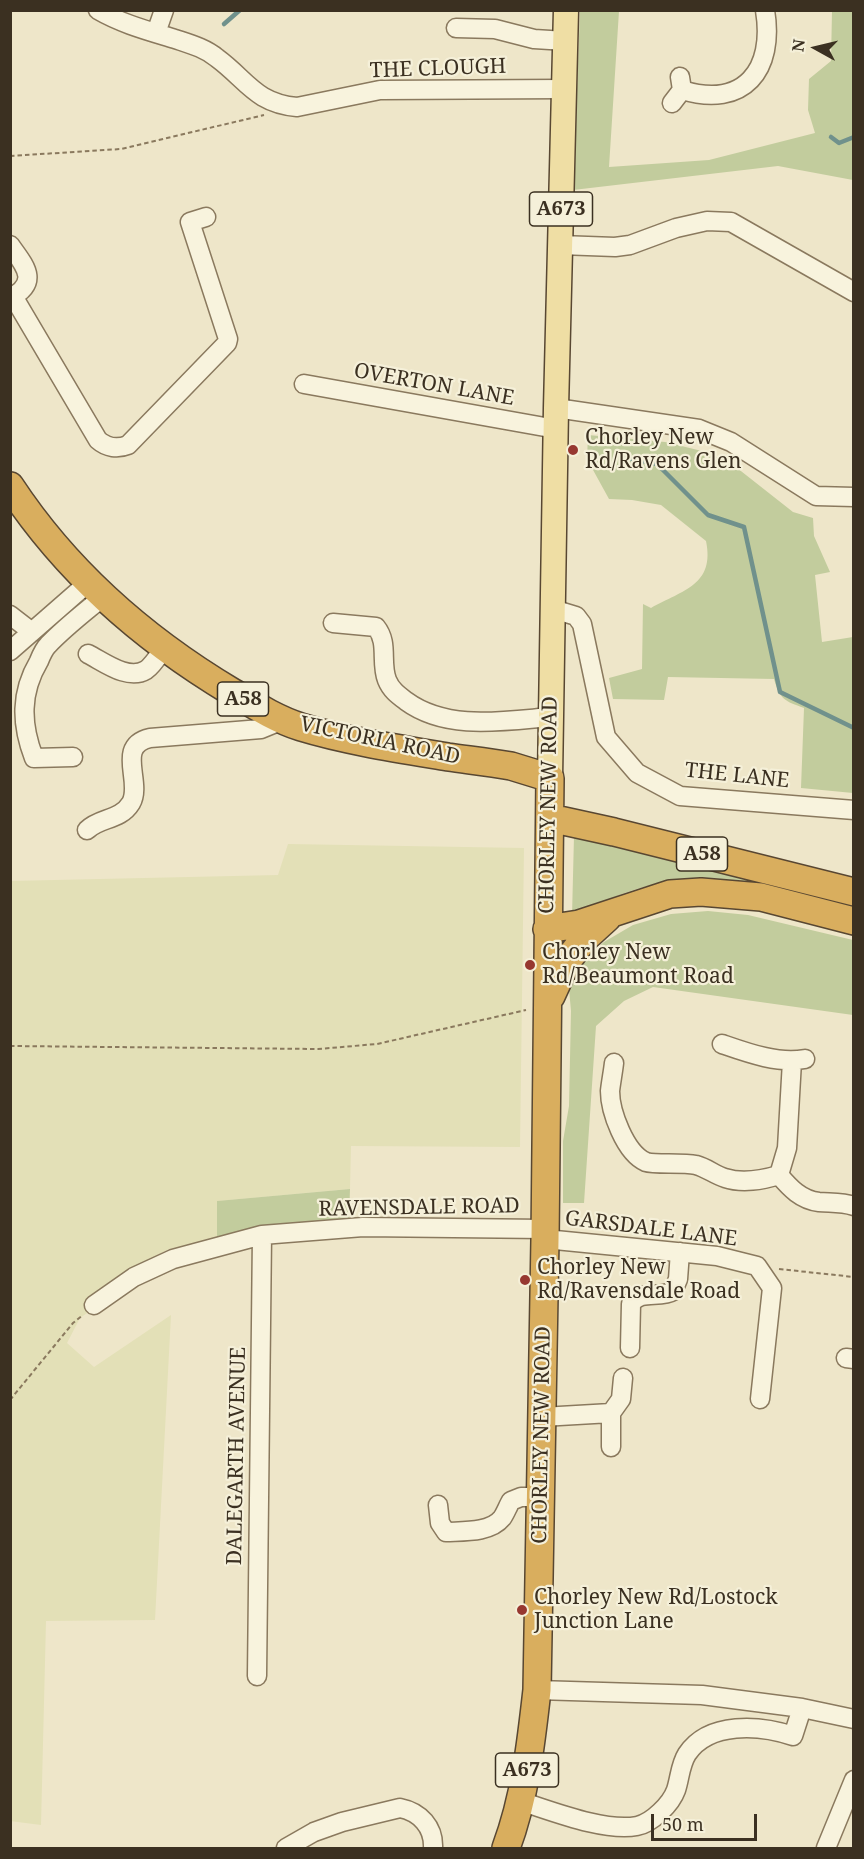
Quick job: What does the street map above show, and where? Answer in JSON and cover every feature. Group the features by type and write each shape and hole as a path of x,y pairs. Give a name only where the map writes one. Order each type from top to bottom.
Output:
{"highway":[{"name":"VICTORIA ROAD","path":"10,486 66,559 96,589 164,648 207,678 283,720 301,727 407,750 510,766 550,778"},
{"name":"CHORLEY NEW ROAD","path":"506,1848 520,1801 530,1754 537,1690 550,778"},
{"name":"A58","path":"550,818 854,892"},
{"name":"A58","path":"547,929 579,924 670,894 701,892 761,897 854,921"},
{"name":"A58","path":"547,1005 567,961 584,939 612,913"}],"main road":[{"name":"CHORLEY NEW ROAD","path":"550,778 566,10"}],"street":[{"path":"156,33 164,10"},
{"path":"678,90 722,95 735,92 747,85 755,75 765,47 767,33 765,10"},
{"name":"THE CLOUGH","path":"100,11 200,47 217,57 243,83 262,97 288,106 297,107 380,90 564,89"},
{"path":"456,28 495,29 534,39 566,41"},
{"path":"10,244 25,266 28,277 24,289 12,297 98,440 113,447 128,445 227,343 228,339 190,222 206,217"},
{"path":"560,245 615,247 630,245 676,228 707,221 731,222 854,292"},
{"name":"OVERTON LANE","path":"304,384 556,419 699,429 730,442 816,496 854,497"},
{"path":"10,651 32,632 96,589"},
{"path":"74,757 34,758 27,740 24,699 30,676 46,646 96,589"},
{"name":"THE LANE","path":"553,609 576,616 582,624 606,737 637,774 680,796 854,810"},
{"path":"10,615 32,632"},
{"path":"333,623 376,627 382,634 384,642 387,681 394,692 413,706 431,714 456,720 486,722 551,717"},
{"path":"89,652 121,671 133,674 147,669 164,648"},
{"path":"87,830 91,826 119,815 132,802 134,795 132,756 133,748 138,742 150,738 261,729 283,720"},
{"path":"722,1044 751,1054 792,1059 787,1148 779,1175"},
{"path":"614,1064 610,1092 613,1111 628,1147 642,1163 686,1163 702,1167 725,1178 743,1182 779,1175"},
{"path":"779,1175 802,1197 817,1202 845,1203 854,1206"},
{"name":"RAVENSDALE ROAD","path":"94,1305 134,1278 173,1259 262,1235 363,1227 545,1234"},
{"name":"GARSDALE LANE","path":"545,1234 717,1256 757,1266 772,1288 760,1399"},
{"name":"DALEGARTH AVENUE","path":"257,1676 262,1235"},
{"path":"630,1348 631,1304 634,1298 663,1295 673,1291 678,1279 680,1252"},
{"path":"611,1447 611,1413 621,1399 623,1378"},
{"path":"542,1417 611,1413"},
{"path":"438,1505 440,1523 446,1532 465,1531 482,1529 501,1520 511,1501 521,1497 541,1497"},
{"path":"537,1690 693,1694 802,1708 854,1719"},
{"path":"520,1801 603,1826 638,1826 652,1818 667,1804 676,1791 687,1754 699,1742 712,1733 741,1728 773,1729 793,1736 802,1708"},
{"path":"826,1848 854,1780"},
{"path":"286,1848 314,1832 342,1822 400,1808 408,1810 425,1821 431,1830 433,1848"}],"path":[{"path":"10,156 121,149 264,115"},
{"path":"10,1046 318,1049 377,1044 547,1005"},
{"path":"757,1266 854,1277"},
{"path":"10,1400 73,1323 94,1305"}],"shaded area":[{"path":"288,844 524,848 520,1147 351,1146 350,1189 218,1201 217,1238 169,1249 133,1268 97,1306 80,1318 67,1343 94,1367 171,1315 155,1620 46,1621 41,1825 10,1821 10,881 278,875"}],"green space":[{"path":"580,11 619,11 609,167 709,160 815,133 808,110 809,79 831,61 832,11 853,11 853,180 778,166 573,190"},
{"path":"588,435 665,442 706,452 732,464 793,512 813,518 814,536 830,572 815,575 822,642 853,637 853,793 801,788 804,708 784,699 774,679 668,677 664,700 613,699 609,678 642,669 643,604 651,608 694,584 706,568 708,556 706,541 661,505 609,499 587,459"},
{"path":"574,836 759,881 758,885 691,882 656,884 619,895 572,916"},
{"path":"708,911 748,915 853,940 853,1015 653,987 624,1001 596,1026 584,1203 563,1203 563,1141 569,1106 571,1011 569,989 584,960 604,942 633,925 671,914"},
{"path":"350,1189 349,1219 268,1227 217,1238 217,1201"}],"waterway":[{"path":"224,24 240,10"},
{"path":"831,137 839,143 854,137"},
{"path":"621,457 657,464 708,515 744,527 780,692 854,728"}],"place":[{"name":"Chorley New Rd/Ravens Glen","path":"573,450"},
{"name":"Chorley New Rd/Beaumont Road","path":"530,965"},
{"name":"Chorley New Rd/Ravensdale Road","path":"525,1280"},
{"name":"Chorley New Rd/Lostock Junction Lane","path":"522,1610"}]}
